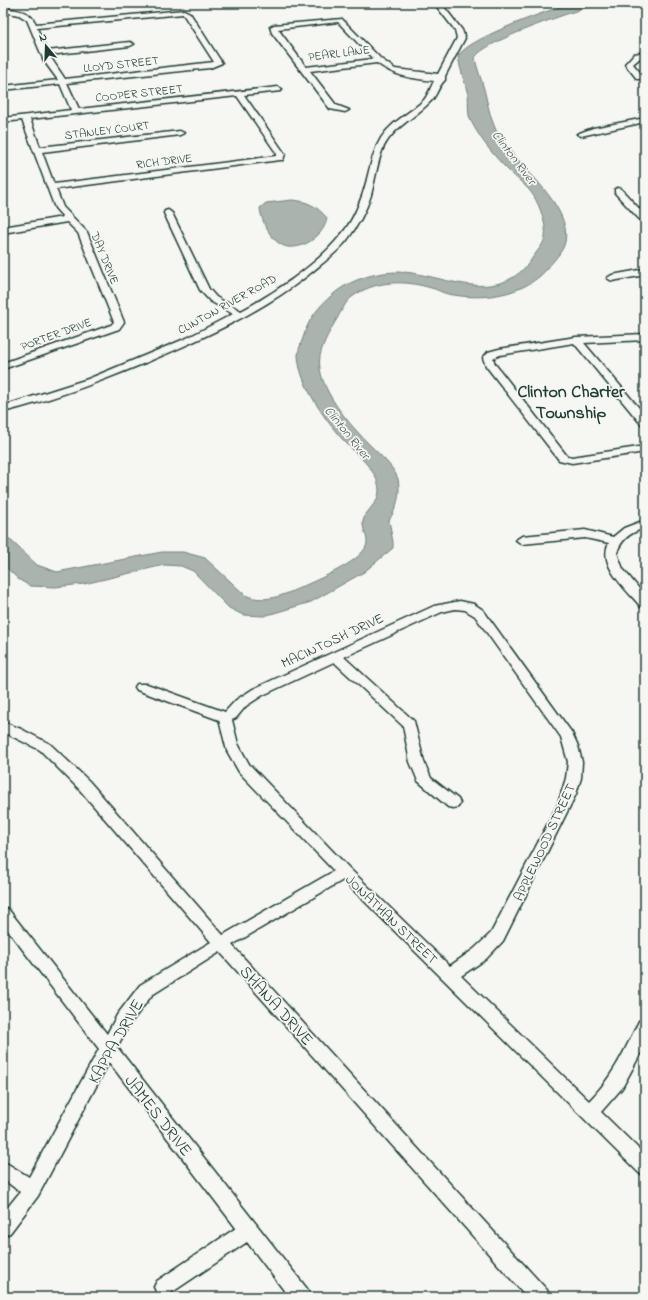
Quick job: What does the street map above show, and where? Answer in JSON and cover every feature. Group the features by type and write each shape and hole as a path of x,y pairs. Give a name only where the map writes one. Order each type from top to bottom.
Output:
{"street":[{"name":"CLINTON RIVER ROAD","path":"3,409 62,391 132,365 191,340 241,314 285,288 320,261 343,239 360,210 378,152 385,138 397,125 423,106 441,78 461,37 458,30 436,3"},
{"path":"3,10 24,14 30,19 44,53 48,61 58,72 76,112"},
{"name":"LLOYD STREET","path":"3,88 217,64 217,60 188,14 184,12 33,26"},
{"path":"345,110 333,107 303,70 276,33 274,27 340,20 378,61 392,71 441,78"},
{"path":"44,53 130,44"},
{"path":"640,77 629,64 637,56 645,54"},
{"name":"PEARL LANE","path":"303,70 378,61"},
{"name":"COOPER STREET","path":"3,120 278,89"},
{"name":"RICH DRIVE","path":"51,187 280,158 281,154 239,94"},
{"name":"DAY DRIVE","path":"25,117 59,208 82,232 113,311 118,318 118,324"},
{"path":"581,134 593,130 645,120"},
{"name":"STANLEY COURT","path":"38,150 180,133"},
{"path":"618,192 645,220"},
{"path":"168,213 205,290 213,299 241,314"},
{"path":"3,230 68,219"},
{"path":"612,278 645,272"},
{"name":"PORTER DRIVE","path":"3,366 109,329 118,324"},
{"path":"645,337 576,340 499,352 489,356 490,364 563,458 572,460 645,449"},
{"path":"576,340 645,422"},
{"path":"645,524 631,529 616,541 611,553 613,562 645,604"},
{"path":"522,540 585,534 616,541"},
{"name":"MACINTOSH DRIVE","path":"225,718 231,715 241,703 258,692 438,609 460,604"},
{"name":"APPLEWOOD STREET","path":"450,975 480,954 497,937 565,804 574,782 576,768 571,744 555,717 479,613 470,607 460,604"},
{"path":"334,656 409,724 417,762 425,781 453,803"},
{"path":"142,687 225,718"},
{"name":"JONATHAN STREET","path":"225,718 231,746 237,759 344,872 645,1167"},
{"name":"SHANA DRIVE","path":"3,727 36,742 56,756 84,785 222,944 540,1297"},
{"name":"KAPPA DRIVE","path":"3,1227 32,1190 123,1020 146,990 180,967 344,872"},
{"name":"JAMES DRIVE","path":"3,913 108,1050 302,1297"},
{"path":"589,1112 608,1095 618,1082 645,1026"},
{"path":"3,1169 32,1190"},
{"path":"164,1287 250,1229"}],"water":[{"name":"Clinton River","path":"571,3 601,3 533,26 512,35 482,51 475,58 496,131 507,147 542,186 561,214 565,228 565,242 560,253 547,269 537,278 514,291 501,294 474,297 461,296 421,285 401,283 390,283 370,287 361,291 348,301 330,331 321,351 320,368 323,380 336,405 354,428 390,466 398,479 398,501 389,520 393,548 364,572 311,602 264,616 243,615 229,608 193,571 181,566 164,565 84,584 55,587 30,586 18,579 3,564 3,533 37,565 57,572 162,552 183,552 205,558 245,595 261,599 277,597 293,591 332,573 360,555 367,542 363,521 377,499 379,490 378,483 372,471 339,436 323,415 303,379 298,356 299,348 306,329 318,309 340,289 350,283 372,275 407,272 464,284 493,285 507,281 519,273 531,260 541,246 545,237 544,221 536,199 531,192 493,153 483,141 471,121 468,95 458,56 477,41 510,25"},
{"path":"292,200 311,205 327,218 322,230 313,239 301,246 288,247 277,242 269,232 265,226 260,208 266,203"}],"district":[{"name":"Clinton Charter Township","path":"571,401"}]}
